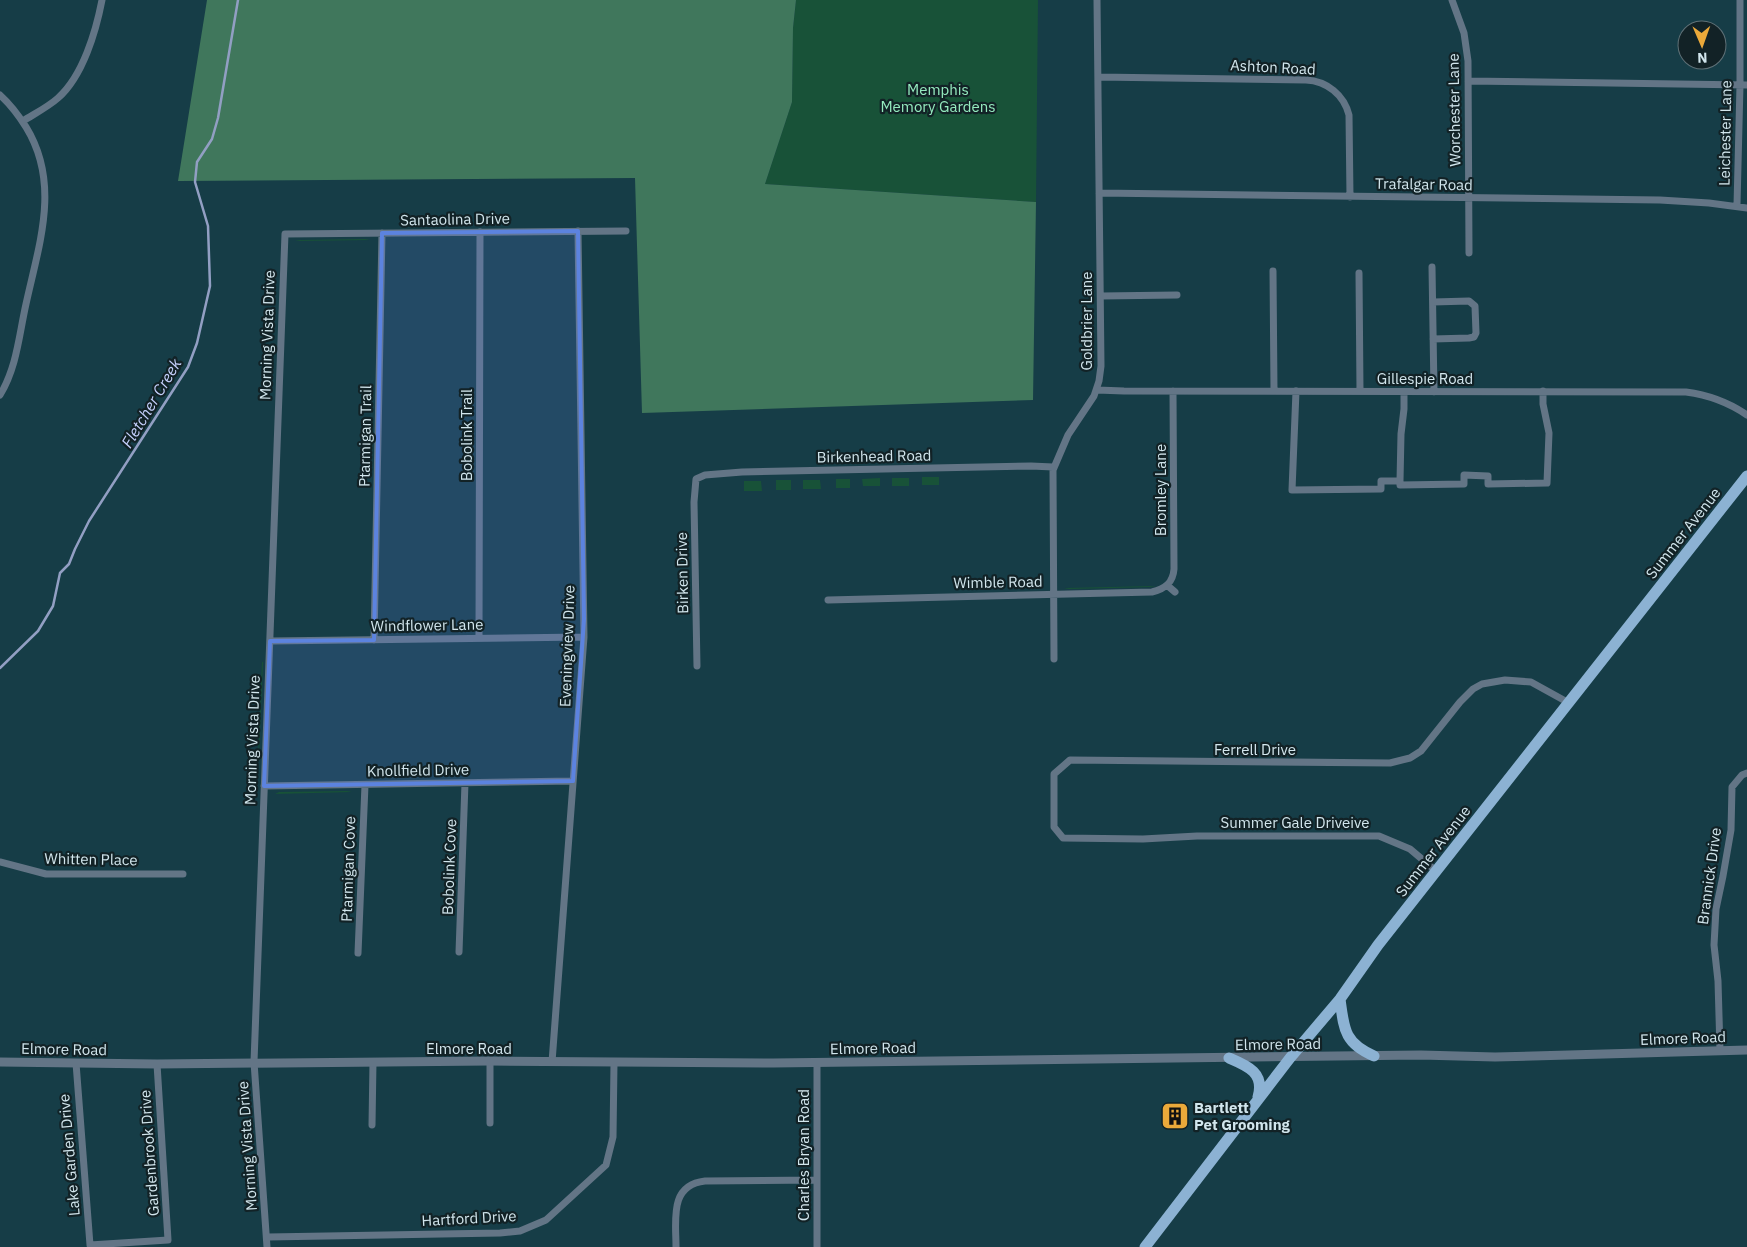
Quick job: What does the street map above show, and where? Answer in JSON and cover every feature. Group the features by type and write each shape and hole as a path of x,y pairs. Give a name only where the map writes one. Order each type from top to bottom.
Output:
{"main road":[{"name":"Summer Avenue","path":"1145,1247 1290,1058 1340,999 1378,945 1747,476"},
{"path":"1340,999 1343,1023 1347,1036 1355,1046 1374,1056"},
{"path":"1229,1058 1248,1066 1254,1071 1260,1086 1258,1099"}],"street":[{"path":"22,121 59,97 78,72 96,30 102,0"},
{"name":"Goldbrier Lane","path":"1054,659 1053,467 1068,435 1097,390 1101,366 1098,0"},
{"name":"Worchester Lane","path":"1452,0 1465,41 1468,81 1469,253"},
{"name":"Leichester Lane","path":"1737,206 1744,85 1740,0"},
{"name":"Ashton Road","path":"1098,77 1306,80 1324,84 1343,100 1349,115 1350,196"},
{"path":"1468,81 1744,85"},
{"path":"0,95 22,121 33,139 41,163 46,191 45,214 17,351 9,378 0,395"},
{"name":"Trafalgar Road","path":"1100,193 1660,200 1747,208"},
{"name":"Santaolina Drive","path":"285,234 626,230"},
{"name":"Eveningview Drive","path":"552,1062 584,637 578,231"},
{"name":"Bobolink Trail","path":"479,638 480,232"},
{"name":"Ptarmigan Trail","path":"374,640 382,233"},
{"name":"Morning Vista Drive","path":"267,1247 268,1237 254,1062 285,234"},
{"path":"1432,267 1434,392"},
{"path":"1273,271 1274,391"},
{"path":"1359,272 1360,391"},
{"path":"1101,296 1177,295"},
{"path":"1433,302 1470,301 1473,303 1475,306 1476,333 1474,337 1469,338 1433,338"},
{"name":"Gillespie Road","path":"1097,390 1686,392 1715,398 1734,406 1747,415"},
{"name":"Bromley Lane","path":"1168,586 1174,575 1173,391"},
{"path":"1296,391 1292,490 1381,490 1381,482 1400,481"},
{"path":"1404,392 1400,485 1464,484 1464,475 1488,476 1488,484 1547,483 1549,433 1543,404 1543,391"},
{"name":"Birkenhead Road","path":"696,479 704,475 742,472 1053,467"},
{"name":"Birken Drive","path":"696,479 694,503 697,666"},
{"path":"1168,586 1175,592"},
{"name":"Wimble Road","path":"828,600 1152,592 1168,586"},
{"name":"Windflower Lane","path":"270,642 584,637"},
{"name":"Ferrell Drive","path":"1143,839 1063,838 1054,828 1054,774 1070,760 1390,763 1410,758 1421,751 1460,702 1473,689 1482,684 1506,680 1531,682 1569,703"},
{"name":"Brannick Drive","path":"1720,1050 1718,981 1714,946 1716,909 1731,830 1732,787 1742,775 1747,773"},
{"name":"Knollfield Drive","path":"264,786 573,780"},
{"name":"Bobolink Cove","path":"459,952 465,783"},
{"name":"Ptarmigan Cove","path":"358,953 365,785"},
{"name":"Summer Gale Driveive","path":"1143,839 1206,836 1379,836 1410,849 1436,871"},
{"name":"Whitten Place","path":"0,862 46,874 183,874"},
{"name":"Elmore Road","path":"0,1062 157,1064 490,1061 614,1063 817,1062 1374,1056 1495,1057 1747,1050"},
{"path":"490,1061 490,1123"},
{"path":"372,1125 373,1062"},
{"name":"Charles Bryan Road","path":"817,1062 817,1247"},
{"name":"Lake Garden Drive","path":"76,1063 90,1245 168,1240"},
{"name":"Hartford Drive","path":"268,1237 500,1233 520,1231 546,1220 606,1165 613,1137 614,1063"},
{"name":"Gardenbrook Drive","path":"157,1064 168,1240"},
{"path":"676,1247 677,1206 680,1194 691,1184 705,1181 817,1180"}],"highlighted area":[{"path":"578,231 584,619 573,781 264,786 270,641 374,640 382,233"}],"green space":[{"path":"207,0 796,0 793,28 792,102 765,184 1036,202 1033,400 642,413 635,178 178,181"},
{"name":"Memphis Memory Gardens","path":"796,0 1038,0 1036,202 765,184 792,102 793,28"},
{"path":"300,240 370,240 295,241"},
{"path":"922,477 939,477 939,485 922,485"},
{"path":"880,478 880,486 863,486 862,479"},
{"path":"892,478 909,478 909,486 892,486"},
{"path":"836,479 850,479 850,488 836,488"},
{"path":"776,480 791,480 791,490 776,490"},
{"path":"803,480 820,480 821,489 803,489"},
{"path":"744,481 761,481 762,491 744,491"},
{"path":"1156,586 1069,589 1064,588"},
{"path":"262,662 263,662 258,754"},
{"path":"279,792 352,792 275,794"}],"waterway":[{"name":"Fletcher Creek","path":"0,668 38,631 53,606 60,573 69,564 89,521 188,367 197,343 210,286 208,226 195,182 197,162 212,139 218,118 238,0"}],"place":[{"name":"Bartlett Pet Grooming","path":"1175,1116"}]}
